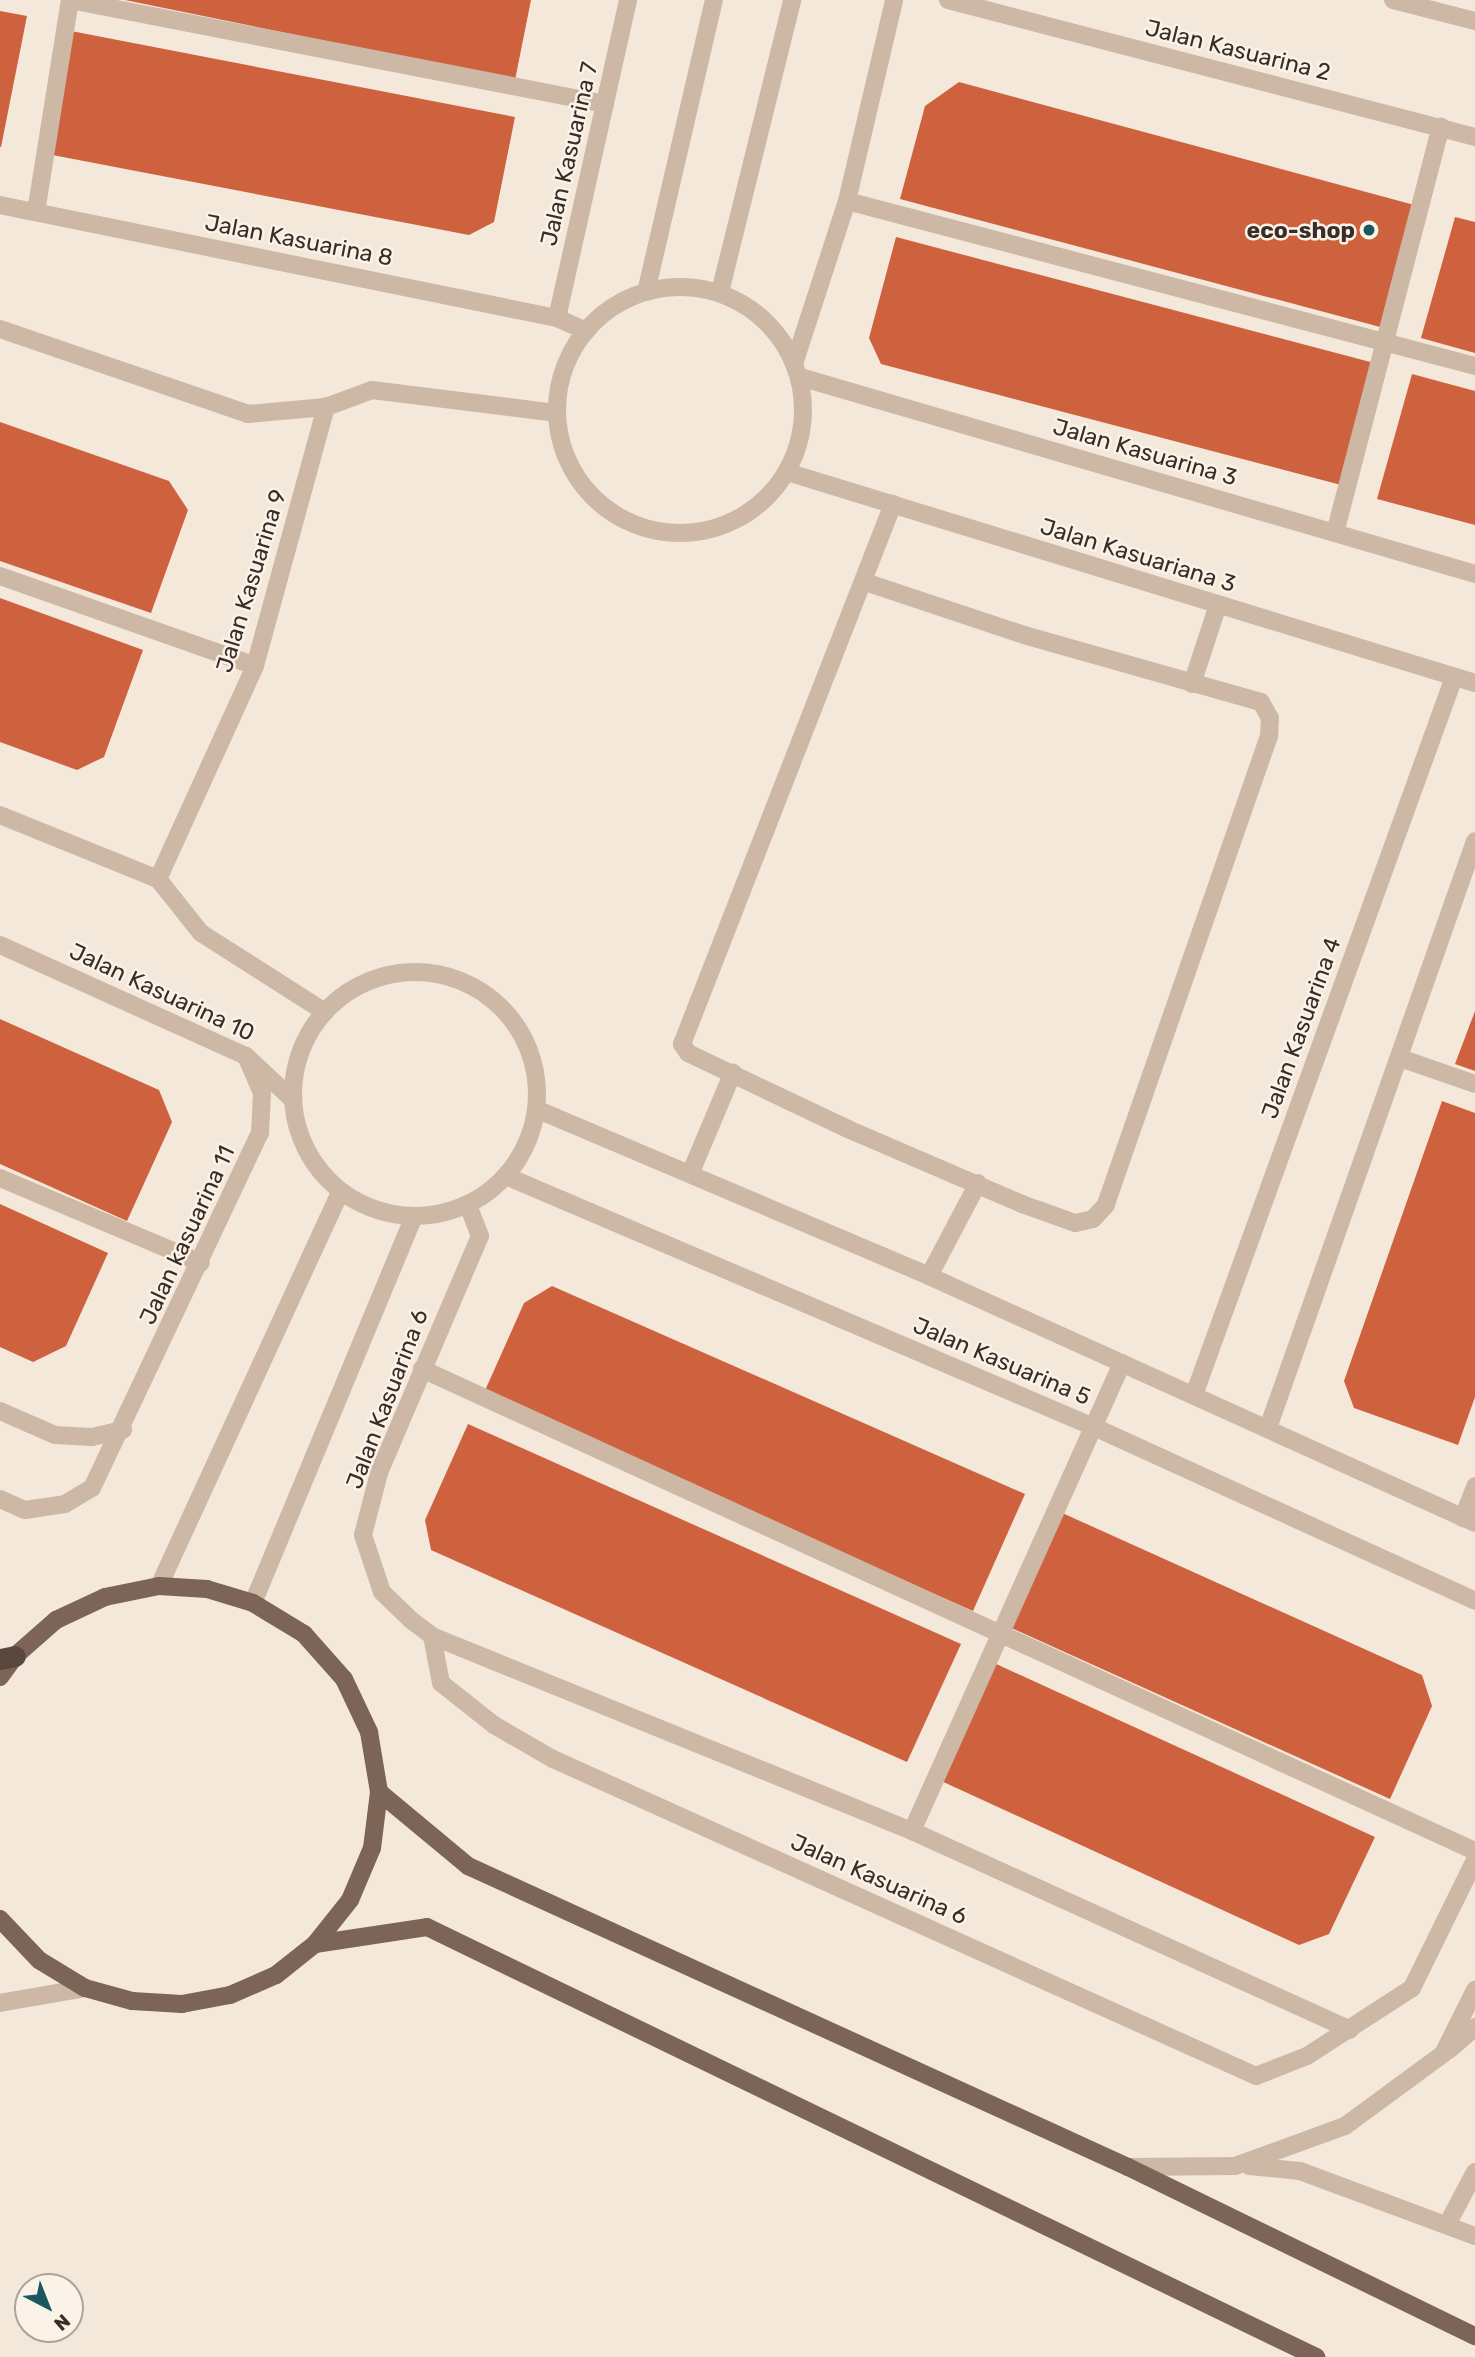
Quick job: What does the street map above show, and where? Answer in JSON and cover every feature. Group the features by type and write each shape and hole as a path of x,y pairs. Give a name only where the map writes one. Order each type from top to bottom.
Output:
{"main road":[{"path":"0,1677 7,1658 56,1620 93,1603 159,1587 206,1589 253,1603 304,1634 344,1679 369,1732 379,1792 372,1848 350,1900 315,1944 276,1975 218,1997 182,2004 132,2001 85,1987 39,1960 0,1919"},
{"path":"379,1792 468,1866 1128,2167 1475,2336"},
{"path":"315,1944 427,1927 1316,2357"}],"street":[{"path":"36,212 70,0 605,104"},
{"name":"Jalan Kasuarina 7","path":"557,318 628,0"},
{"path":"646,292 714,0"},
{"path":"720,292 792,0"},
{"path":"797,371 771,324 720,292 683,286 646,292 603,314 586,331 569,356 556,413 567,460 579,482 615,516 649,530 685,534 733,522 773,492 787,472 803,426 797,371 847,201 894,0"},
{"name":"Jalan Kasuarina 2","path":"948,0 1475,137"},
{"path":"1393,0 1475,21"},
{"path":"1335,534 1388,343 1440,127"},
{"path":"847,201 1475,366"},
{"name":"Jalan Kasuarina 8","path":"0,205 557,318 586,331"},
{"path":"0,329 248,414 326,407 372,390 556,413"},
{"name":"Jalan Kasuarina 3","path":"797,371 1475,574"},
{"name":"Jalan Kasuarina 9","path":"158,879 255,666 326,407"},
{"name":"Jalan Kasuariana 3","path":"787,472 1475,683"},
{"path":"865,582 1192,684 1261,702 1270,718 1269,736 1106,1205 1093,1219 1075,1223 848,1129 733,1072 688,1053 684,1035 865,582 892,504"},
{"path":"0,576 255,666"},
{"path":"1192,684 1218,605"},
{"name":"Jalan Kasuarina 4","path":"1194,1395 1454,677"},
{"path":"0,815 158,879 201,933 325,1012"},
{"path":"1268,1428 1401,1058 1475,841"},
{"name":"Jalan Kasuarina 10","path":"0,945 246,1056 292,1099"},
{"path":"426,972 479,990 519,1028 537,1080 537,1109 526,1145 506,1176 468,1205 414,1217 375,1210 340,1193 306,1152 292,1099 295,1068 325,1012 346,994 398,974 426,972"},
{"name":"Jalan kasuarina 11","path":"0,1499 25,1510 65,1504 92,1488 123,1430 260,1133 262,1093 246,1056"},
{"path":"1401,1058 1475,1084"},
{"path":"691,1172 733,1072"},
{"name":"Jalan Kasuarina 5","path":"537,1109 691,1172 929,1276 1469,1520"},
{"name":"Jalan Kasuarina 5","path":"506,1176 1094,1427 1475,1601"},
{"path":"0,1178 201,1263"},
{"path":"929,1276 978,1183"},
{"path":"159,1587 340,1193"},
{"name":"Jalan Kasuarina 6","path":"468,1205 480,1236 379,1473 363,1535 382,1592 432,1636 912,1831 1350,2030"},
{"path":"253,1603 414,1217"},
{"path":"912,1831 1122,1363"},
{"path":"422,1369 1003,1631 1475,1851"},
{"path":"0,1411 55,1435 92,1437 123,1430"},
{"path":"1469,1520 1475,1486"},
{"name":"Jalan Kasuarina 6","path":"432,1636 441,1682 494,1725 553,1759 1256,2076 1307,2056 1412,1989 1475,1860"},
{"path":"0,2003 85,1987"},
{"path":"1443,2054 1475,1990"},
{"path":"1235,2166 1345,2126 1475,2027"},
{"path":"1128,2167 1235,2166 1300,2171 1448,2223 1475,2236"},
{"path":"1448,2223 1475,2172"}],"building":[{"path":"125,0 531,0 515,80"},
{"path":"0,11 27,16 1,147 0,147"},
{"path":"66,30 515,117 494,222 469,235 42,153"},
{"path":"959,82 1418,206 1384,328 900,199 925,106"},
{"path":"1455,217 1475,222 1475,353 1421,338"},
{"path":"896,237 1378,364 1345,486 881,364 869,338"},
{"path":"1412,374 1475,391 1475,525 1377,499"},
{"path":"0,422 169,481 188,510 151,613 0,561"},
{"path":"0,598 143,650 104,757 77,770 0,742"},
{"path":"1475,1011 1475,1071 1455,1064"},
{"path":"0,1019 159,1090 172,1122 127,1221 0,1164"},
{"path":"1442,1101 1475,1113 1475,1397 1458,1445 1354,1408 1344,1381"},
{"path":"0,1204 108,1253 66,1346 33,1362 0,1347"},
{"path":"552,1286 1025,1494 973,1611 483,1395 524,1303"},
{"path":"468,1424 961,1644 907,1762 431,1550 425,1520"},
{"path":"1060,1512 1422,1675 1432,1706 1390,1799 1007,1626"},
{"path":"994,1663 1375,1837 1329,1934 1299,1945 939,1780"}],"place":[{"name":"eco-shop","path":"1369,230"}]}
